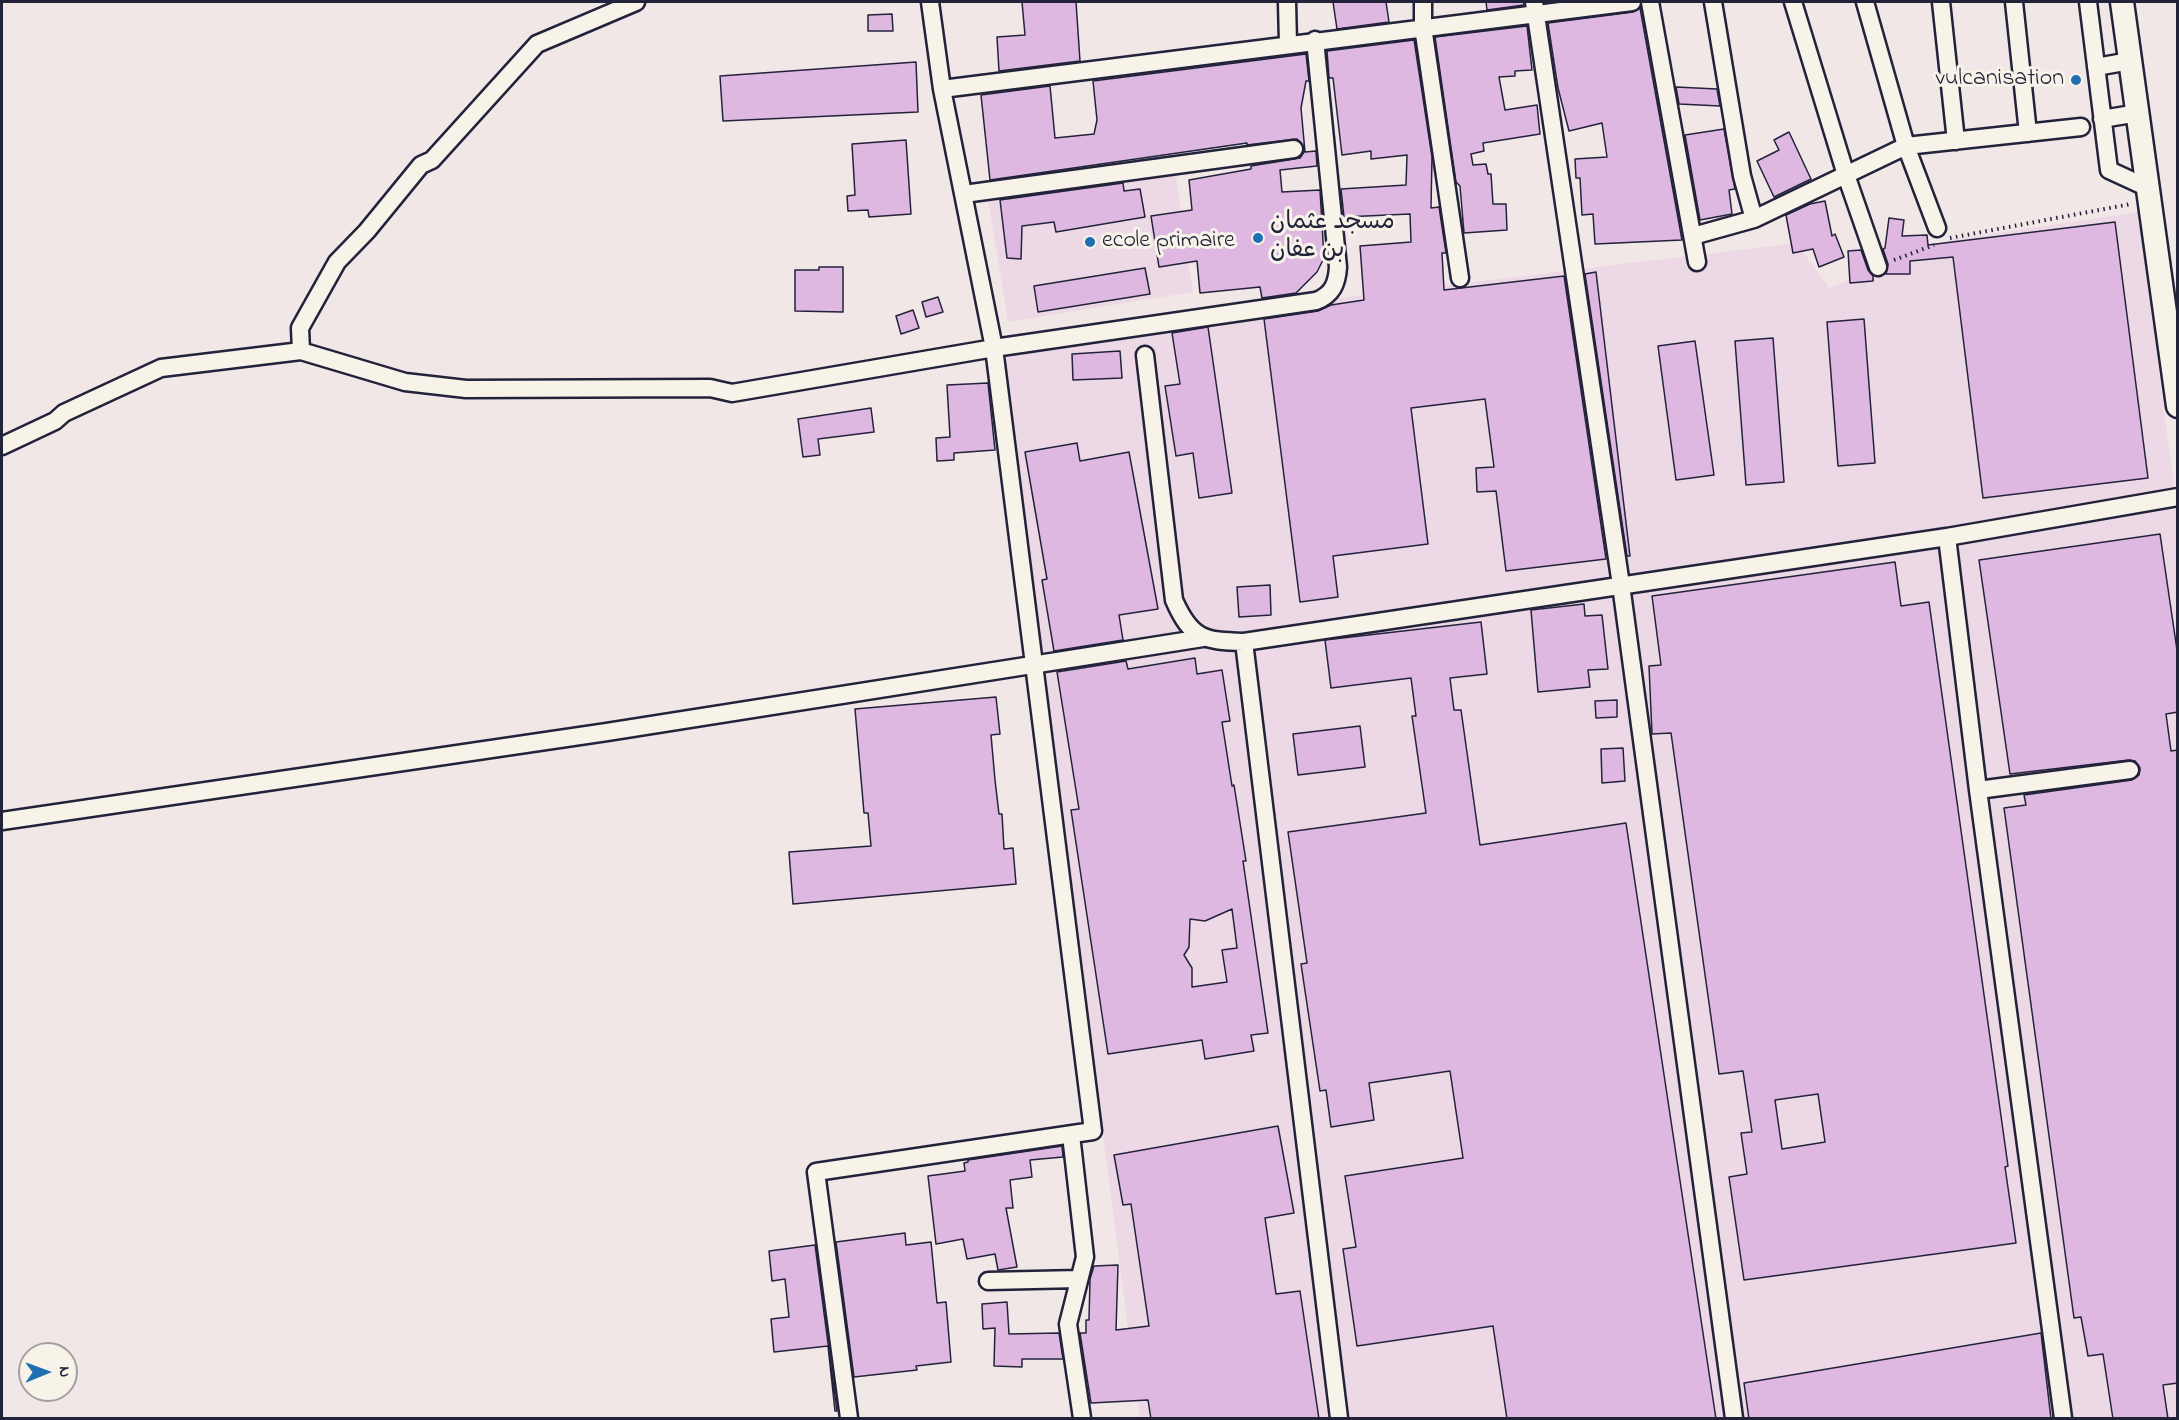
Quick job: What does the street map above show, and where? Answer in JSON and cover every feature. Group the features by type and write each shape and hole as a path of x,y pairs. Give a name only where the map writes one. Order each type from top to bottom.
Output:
{"main road":[{"path":"2122,2 2178,406"}],"street":[{"path":"301,351 300,328 337,262 367,231 422,165 432,160 537,44 636,2"},
{"path":"849,1419 816,1172 1093,1131 994,348 942,89 930,2"},
{"path":"1287,2 1288,44"},
{"path":"1423,2 1423,27 1460,278"},
{"path":"942,89 1423,27 1535,8 1632,2"},
{"path":"1650,2 1697,262"},
{"path":"1713,2 1742,176 1754,219"},
{"path":"1792,2 1846,175 1878,267"},
{"path":"1865,2 1906,146 1937,228"},
{"path":"1941,2 1956,141"},
{"path":"2014,2 2028,133"},
{"path":"2088,2 2109,170 2149,194"},
{"path":"1535,8 1621,585 1734,1419"},
{"path":"2,446 55,421 64,413 160,369 301,351 405,382 466,389 710,388 732,393 994,348 1316,301 1331,292 1335,285 1338,267 1315,40"},
{"path":"2096,68 2130,61"},
{"path":"2102,119 2138,113"},
{"path":"1693,236 1754,219 1906,146 2081,128"},
{"path":"964,194 1294,149"},
{"path":"1145,355 1174,600 1182,620 1203,638"},
{"path":"2,821 607,732 1203,638 1244,642 1947,537 2178,497"},
{"path":"1947,537 1978,790 2063,1419"},
{"path":"1244,642 1340,1419"},
{"path":"1978,790 2130,770"},
{"path":"1071,1135 1085,1257 1068,1324 1082,1419"},
{"path":"988,1281 1079,1280"}],"path":[{"path":"1878,267 1950,238 2149,194"}],"shaded area":[{"name":"ecole primaire","path":"1175,170 1193,292 1008,322 987,192"},
{"path":"2138,212 2178,516 2177,1418 1140,1418 998,339 1797,243 1829,288 1949,240"}],"building":[{"path":"1022,2 1076,2 1080,61 999,71 997,37 1025,35"},
{"path":"1333,2 1386,2 1389,22 1337,29"},
{"path":"1486,2 1524,2 1524,5 1487,10"},
{"path":"1640,8 1682,240 1595,244 1593,214 1582,215 1580,178 1576,178 1575,159 1607,157 1602,123 1569,131 1558,88 1548,23 1633,12"},
{"path":"892,14 893,31 868,31 868,15"},
{"path":"1527,26 1532,70 1515,71 1515,76 1499,77 1505,110 1537,105 1540,134 1483,143 1484,151 1471,154 1473,165 1486,164 1488,174 1491,174 1493,204 1506,204 1507,230 1464,233 1460,186 1456,182 1435,37"},
{"path":"1414,40 1432,157 1431,208 1439,207 1446,253 1442,253 1444,290 1564,276 1606,559 1506,571 1496,491 1477,492 1476,468 1494,467 1485,399 1411,408 1428,544 1333,556 1338,597 1300,602 1264,319 1318,311 1331,305 1364,300 1360,246 1411,242 1410,214 1344,217 1341,189 1406,185 1407,155 1371,159 1371,151 1342,155 1333,78 1329,78 1327,51"},
{"path":"1306,54 1309,81 1306,81 1301,108 1305,152 1316,151 1317,166 1280,170 1282,192 1320,190 1324,258 1317,272 1296,293 1262,298 1260,287 1200,293 1197,261 1159,267 1151,216 1192,210 1189,180 1300,158 1304,147 1297,139 1247,145 1247,143 990,180 981,95 1050,86 1055,138 1094,134 1097,120 1093,81"},
{"path":"916,62 918,112 723,121 720,76"},
{"path":"1676,87 1717,89 1720,106 1679,104"},
{"path":"1724,129 1735,189 1729,190 1732,214 1700,220 1685,135"},
{"path":"1789,132 1811,179 1774,197 1757,161 1779,150 1774,140"},
{"path":"906,140 911,214 869,217 868,210 848,211 847,196 855,195 852,144"},
{"path":"1123,183 1124,191 1140,189 1145,217 1056,232 1054,222 1022,226 1021,259 1007,258 1000,200"},
{"path":"1825,201 1832,236 1835,234 1844,257 1819,267 1813,249 1793,253 1786,215 1810,204"},
{"path":"1889,218 1904,220 1902,236 1927,235 1928,245 2115,222 2148,478 1983,498 1953,257 1910,261 1910,274 1886,274 1888,264 1883,249"},
{"path":"1861,250 1868,270 1873,276 1873,281 1850,283 1848,251"},
{"path":"819,267 843,267 843,312 795,311 795,270 819,270"},
{"path":"1145,268 1150,294 1038,312 1034,286"},
{"path":"1596,272 1630,556 1627,556 1585,274"},
{"path":"938,297 943,312 926,317 922,302"},
{"path":"913,310 919,328 901,334 896,316"},
{"path":"1864,319 1875,463 1838,466 1827,322"},
{"path":"1208,327 1232,493 1199,498 1193,453 1176,456 1165,386 1180,384 1172,333"},
{"path":"1773,338 1784,482 1746,485 1735,341"},
{"path":"1695,341 1714,475 1676,480 1658,346"},
{"path":"1120,351 1122,378 1073,380 1072,354"},
{"path":"988,383 995,450 954,453 954,460 937,461 936,438 950,437 947,385"},
{"path":"871,408 874,432 818,439 820,455 803,457 798,419"},
{"path":"1077,443 1080,461 1129,452 1158,609 1119,615 1123,640 1054,651 1042,580 1047,579 1025,452"},
{"path":"2160,534 2178,657 2178,712 2166,714 2171,751 2178,750 2178,1383 2163,1385 2168,1419 2113,1419 2103,1354 2088,1356 2081,1317 2074,1318 2004,808 2026,805 2024,795 2132,780 2139,775 2140,768 2135,761 2129,760 2010,774 1979,560"},
{"path":"1895,562 1901,606 1929,602 2008,1166 2005,1167 2016,1243 1744,1280 1729,1177 1747,1174 1741,1133 1752,1132 1743,1071 1719,1074 1671,733 1652,734 1649,666 1661,665 1652,596","holes":["1818,1094 1825,1142 1782,1149 1775,1100"]},
{"path":"1270,585 1271,615 1239,617 1237,587"},
{"path":"1584,604 1585,616 1602,615 1608,669 1588,670 1590,687 1538,692 1531,610"},
{"path":"1481,622 1487,674 1450,678 1454,710 1461,710 1480,845 1626,823 1716,1419 1507,1419 1493,1326 1357,1346 1343,1249 1356,1247 1345,1176 1463,1158 1450,1071 1369,1083 1374,1120 1331,1127 1326,1090 1320,1091 1301,964 1307,963 1288,832 1426,813 1412,716 1416,716 1411,678 1331,688 1325,640"},
{"path":"1195,658 1197,674 1222,670 1230,721 1222,722 1246,861 1243,861 1268,1033 1251,1035 1254,1051 1205,1059 1202,1040 1108,1054 1071,810 1079,809 1057,672 1126,661 1128,669","holes":["1232,909 1237,948 1222,950 1227,982 1192,987 1192,968 1184,955 1189,947 1190,919 1205,921"]},
{"path":"996,697 1000,734 991,735 995,780 999,814 1002,814 1004,849 1013,848 1016,884 793,904 789,852 871,846 868,813 864,813 855,709"},
{"path":"1617,700 1617,717 1596,718 1595,701"},
{"path":"1360,726 1365,767 1298,775 1293,734"},
{"path":"1623,748 1625,781 1602,783 1601,749"},
{"path":"1278,1126 1294,1213 1265,1218 1276,1294 1300,1291 1319,1419 1151,1419 1148,1400 1091,1403 1080,1333 1086,1333 1086,1320 1089,1320 1090,1279 1094,1266 1118,1265 1116,1330 1149,1326 1131,1204 1123,1205 1114,1155"},
{"path":"1062,1146 1063,1157 1030,1160 1032,1177 1010,1180 1013,1208 1006,1208 1017,1267 998,1270 995,1254 967,1259 963,1239 936,1244 928,1176 965,1171 964,1163 968,1160"},
{"path":"905,1233 906,1245 931,1242 937,1303 946,1302 951,1362 916,1366 917,1370 854,1377 836,1242"},
{"path":"815,1245 837,1411 835,1411 828,1346 774,1352 771,1319 789,1317 785,1279 772,1281 769,1251"},
{"path":"1007,1302 1009,1334 1059,1333 1063,1359 1022,1359 1022,1367 994,1366 995,1328 983,1329 982,1304"},
{"path":"2041,1333 2051,1419 1749,1419 1744,1383"}],"place":[{"name":"vulcanisation","path":"2076,80"},
{"name":"مسجد عثمان بن عفان","path":"1258,238"},
{"name":"ecole primaire","path":"1090,242"}]}
